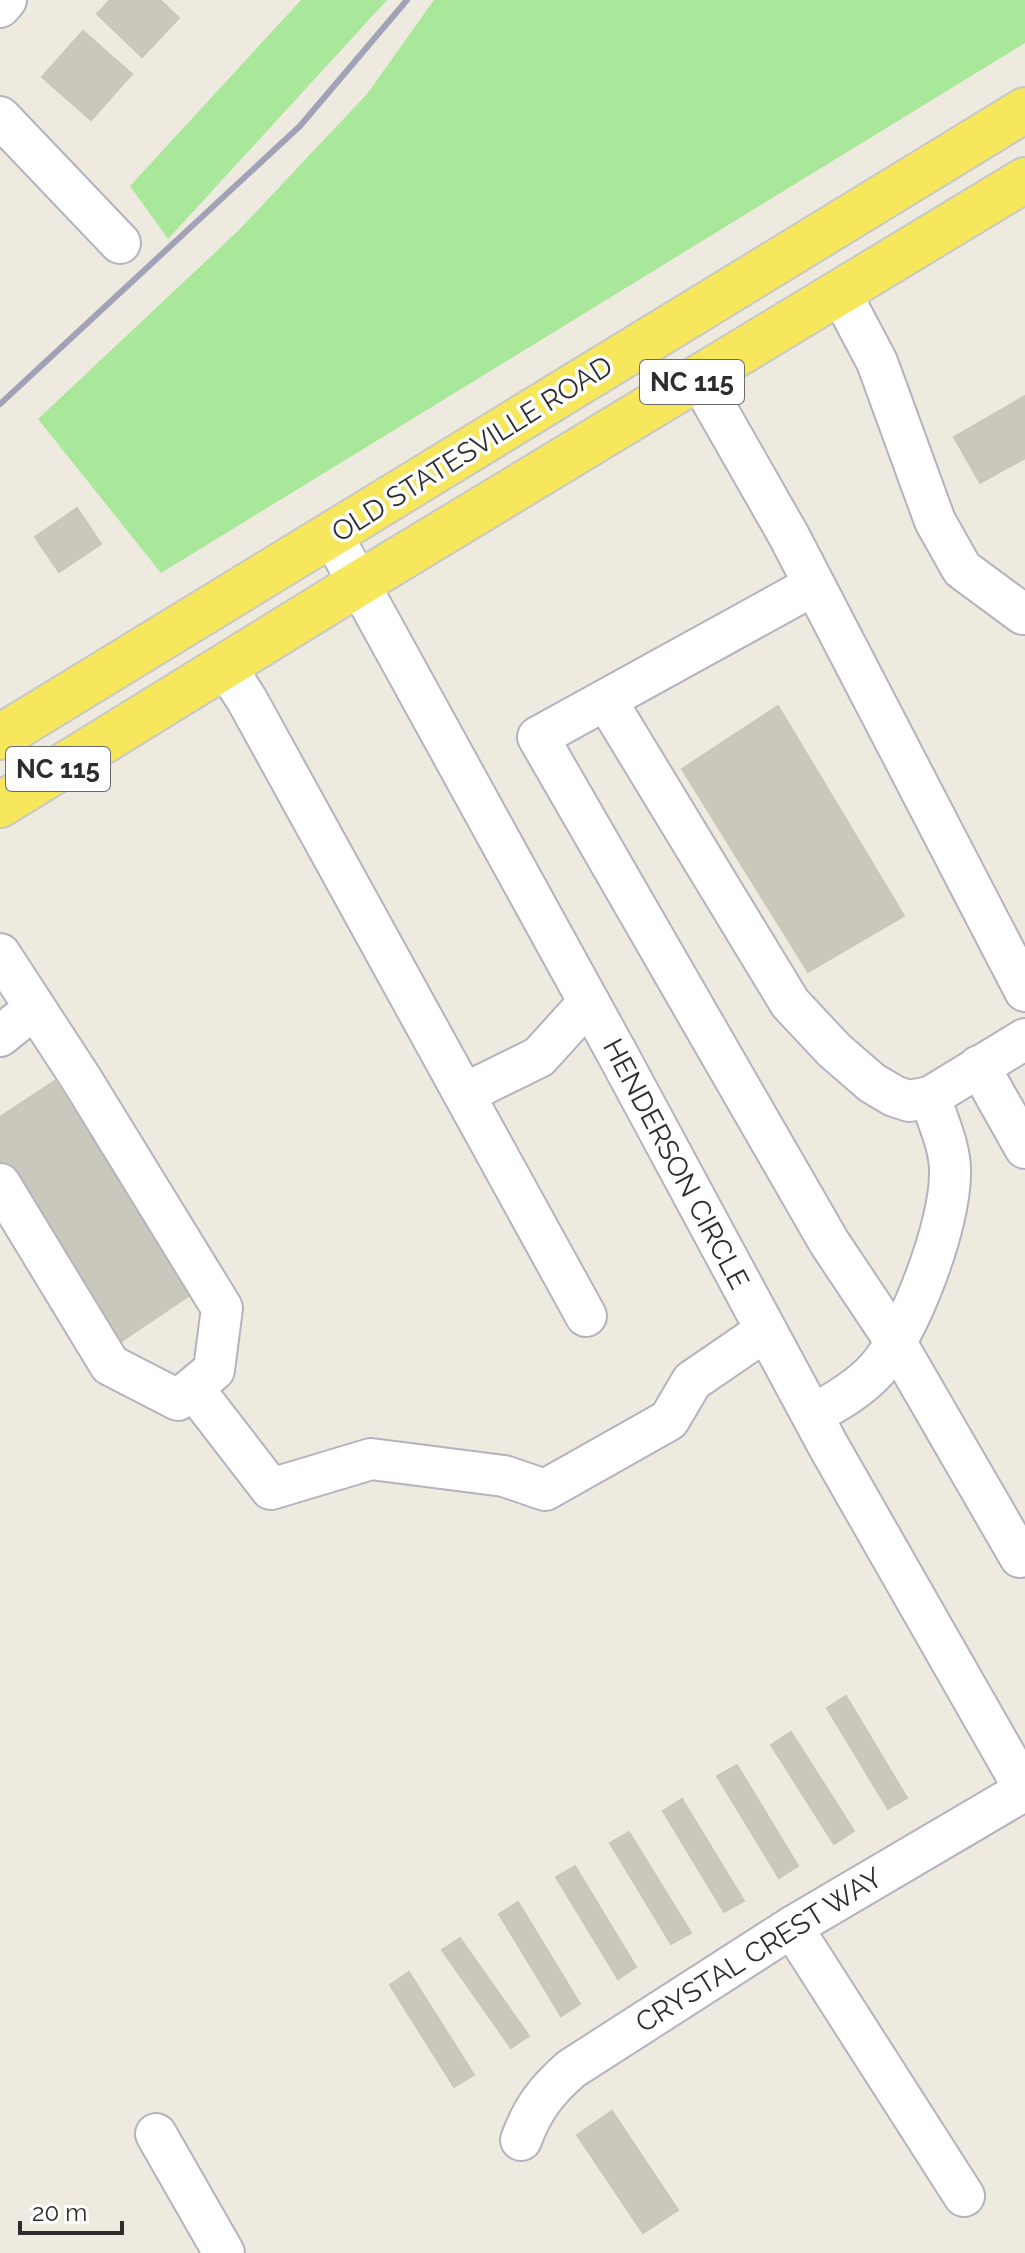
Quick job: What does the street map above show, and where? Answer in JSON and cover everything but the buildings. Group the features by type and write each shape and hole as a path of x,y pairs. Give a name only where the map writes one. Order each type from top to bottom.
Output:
{"main road":[{"name":"OLD STATESVILLE ROAD","path":"0,737 1025,110"},
{"name":"OLD STATESVILLE ROAD","path":"0,805 1025,180"}],"street":[{"path":"0,7 6,0"},
{"path":"0,117 120,243"},
{"path":"840,292 877,362 935,521 962,569 1023,614"},
{"path":"699,378 814,585 1025,991"},
{"name":"HENDERSON CIRCLE","path":"332,535 589,1002 765,1331 1025,1790"},
{"path":"814,585 538,737 829,1242 895,1341 1020,1557 1025,1554"},
{"path":"225,666 255,714 586,1316"},
{"path":"606,700 790,1003 834,1050 872,1083 909,1101 930,1097 1025,1039"},
{"path":"0,954 222,1308 214,1370 178,1400 110,1365 0,1184"},
{"path":"464,1094 539,1057 589,1002"},
{"path":"0,1036 35,1008"},
{"path":"979,1066 1025,1148"},
{"path":"812,1415 839,1401 877,1368 895,1341 919,1292 947,1205 950,1175 948,1151 930,1097"},
{"path":"193,1388 271,1489 371,1459 504,1476 545,1490 669,1420 692,1381 765,1331"},
{"name":"CRYSTAL CREST WAY","path":"521,2140 529,2118 546,2091 571,2069 792,1927 1025,1790"},
{"path":"792,1927 964,2196"},
{"path":"156,2134 224,2253"}],"green space":[{"path":"301,0 387,0 168,239 130,186"},
{"path":"434,0 1025,0 1025,43 161,573 38,419 239,230 367,94"}],"railway":[{"path":"0,404 300,126 407,0"}]}
